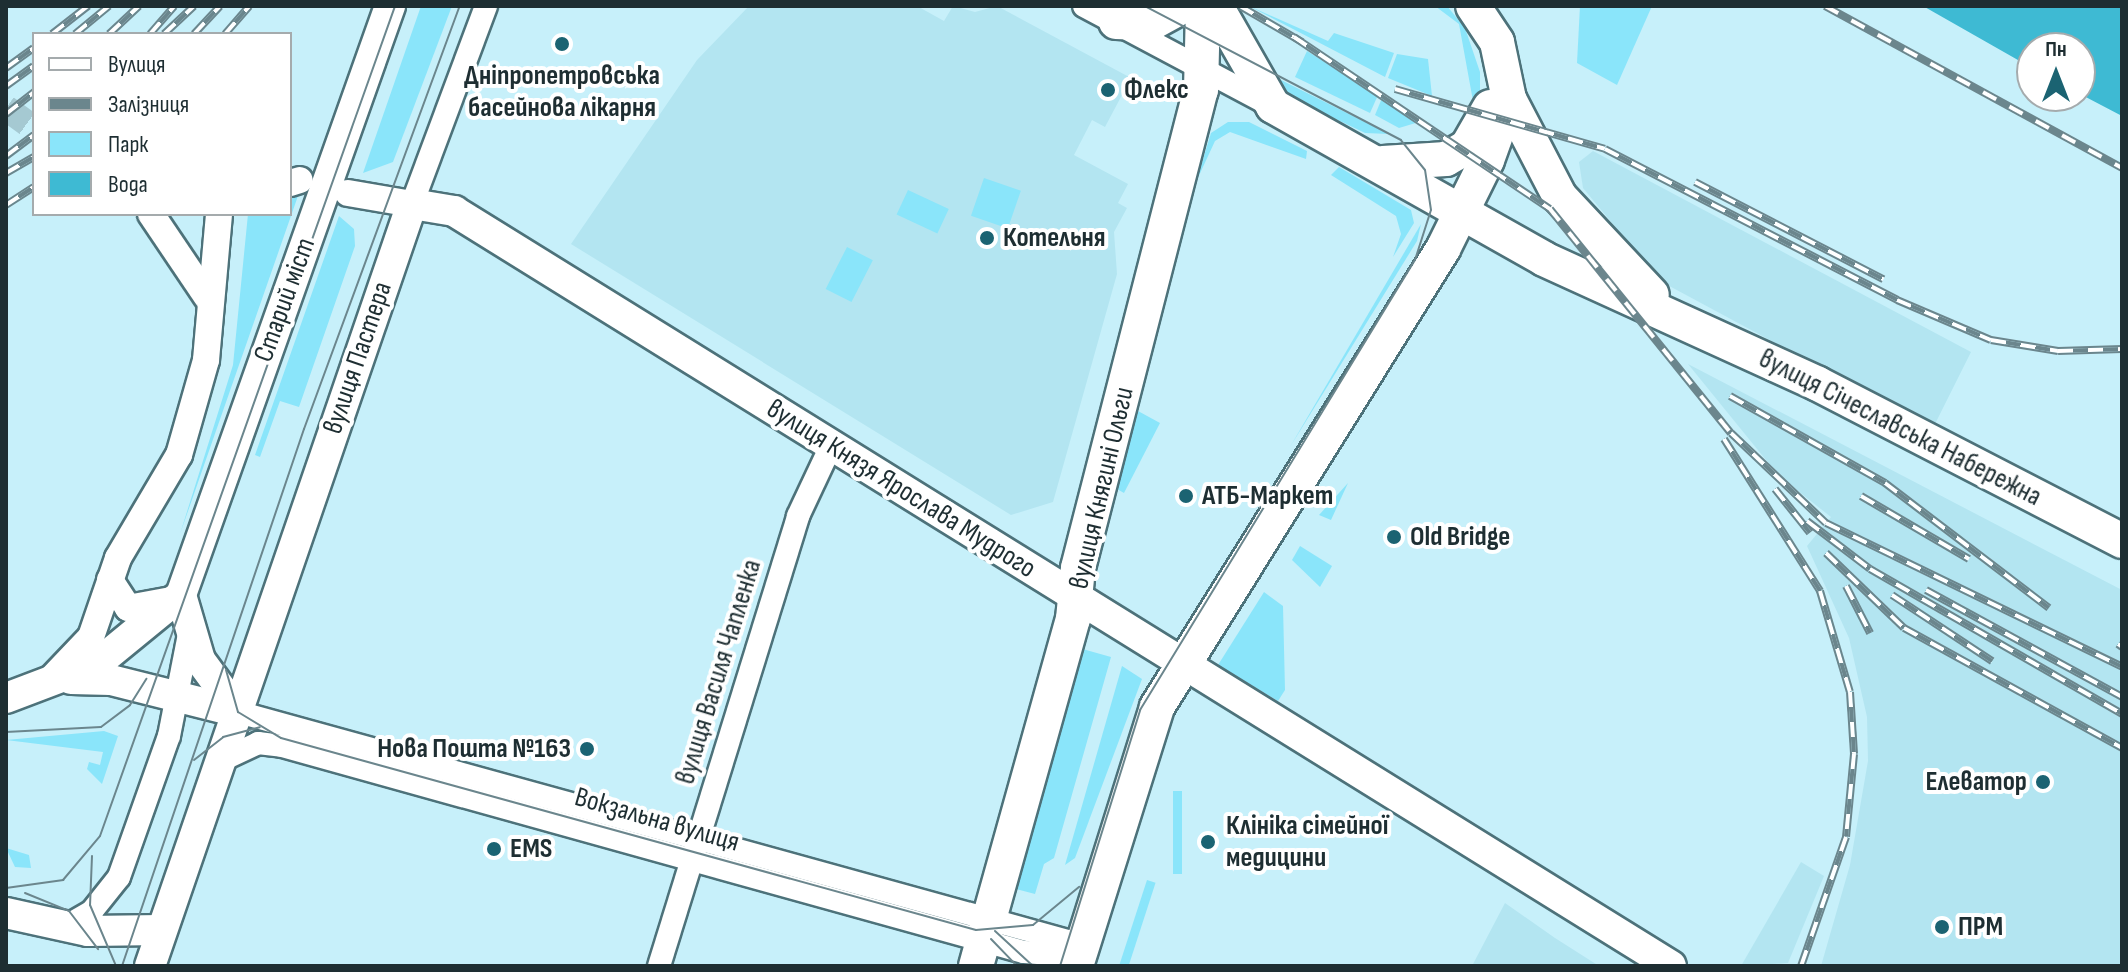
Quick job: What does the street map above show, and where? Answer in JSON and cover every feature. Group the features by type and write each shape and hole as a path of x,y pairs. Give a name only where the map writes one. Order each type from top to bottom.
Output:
{"main road":[{"name":"Старий міст","path":"181,595 390,6"},
{"path":"1116,22 1152,23 1183,6"},
{"name":"вулиця Княгині Ольги","path":"983,941 1075,597 1204,70 1203,6"},
{"path":"1216,6 1273,106"},
{"path":"1378,162 1422,165 1467,147 1493,100 1497,42 1473,6"},
{"name":"вулиця Січеславська Набережна","path":"1497,42 1509,99 1574,216 1676,316"},
{"path":"1079,955 1137,755 1181,667 1463,214 1509,99"},
{"name":"вулиця Січеславська Набережна","path":"1273,106 1378,162 1463,214 1676,316 2122,541"},
{"name":"вулиця Князя Ярослава Мудрого","path":"412,204 454,211 1075,597 1181,667 1671,966"},
{"name":"вулиця Пастера","path":"161,930 412,204"},
{"path":"181,595 189,634 216,691 238,712"},
{"path":"6,698 49,682 127,645 181,595"},
{"path":"49,682 111,680 238,712"},
{"path":"6,913 63,928 161,930 150,966"}],"street":[{"name":"вулиця Пастера","path":"412,204 486,6"},
{"path":"1084,6 1273,106"},
{"path":"348,193 412,204"},
{"path":"153,216 190,263 208,299"},
{"path":"49,682 91,637 110,580 189,426 206,360 208,299 219,216"},
{"name":"вулиця Василя Чапленка","path":"659,966 798,516 831,446"},
{"path":"110,580 120,603 137,610 181,595"},
{"path":"63,928 92,911 119,877 177,697 189,634"},
{"name":"Вокзальна вулиця","path":"238,712 700,836 983,941"},
{"name":"Вокзальна вулиця","path":"222,760 258,743 282,746 983,941 1079,955"}],"shaded area":[{"path":"749,6 917,6 944,21 953,6 975,12 997,6 1131,78 1105,127 1092,120 1074,155 1128,184 1118,203 1127,208 1114,232 1117,274 1053,502 1011,515 571,244 697,60"},
{"path":"1593,151 1971,352 1933,428 1660,281 1583,188 1579,162"},
{"path":"1688,364 2122,590 2122,966 1821,966 1850,865 1868,761 1867,717 1849,638 1807,546 1831,517 1779,476"},
{"path":"1801,862 1824,876 1788,963 1741,966"},
{"path":"1505,903 1555,938 1599,966 1472,966"}],"green space":[{"path":"421,6 452,6 393,162 363,173"},
{"path":"1249,6 1328,41 1334,33 1394,53 1385,77"},
{"path":"1435,6 1447,6 1465,28 1480,72 1480,102 1473,101 1459,24"},
{"path":"1580,6 1652,6 1617,85 1577,63"},
{"path":"1307,51 1378,95 1370,113 1295,77"},
{"path":"1397,54 1428,59 1432,96 1388,78"},
{"path":"1277,78 1389,134 1365,133 1290,97"},
{"path":"1382,98 1419,122 1399,128 1375,115"},
{"path":"1228,122 1249,122 1307,151 1306,159 1230,132 1215,141 1196,182 1211,133"},
{"path":"1339,167 1411,210 1414,223 1393,257 1401,234 1396,216 1331,175"},
{"path":"984,178 1021,191 1008,229 971,216"},
{"path":"908,190 949,209 937,233 897,214"},
{"path":"292,193 299,193 292,213"},
{"path":"248,216 291,216 180,534 233,365"},
{"path":"339,216 354,229 355,246 299,407 280,401 260,457 255,455"},
{"path":"1421,224 1417,241 1290,447"},
{"path":"847,247 873,260 852,302 826,289"},
{"path":"1138,411 1160,423 1124,493 1117,489"},
{"path":"1348,483 1331,520 1319,515"},
{"path":"1300,546 1332,566 1320,587 1292,560"},
{"path":"1264,592 1283,606 1285,690 1278,701 1218,665"},
{"path":"1079,648 1111,657 1054,858 1044,864 1035,894 1012,888"},
{"path":"1122,666 1142,679 1075,858 1065,865"},
{"path":"104,731 118,736 102,784 87,769 89,762 100,765 103,752 6,740"},
{"path":"1173,791 1182,791 1182,874 1173,874"},
{"path":"6,848 29,855 31,868 15,867"},
{"path":"1147,880 1156,883 1129,966 1119,966"}],"water":[{"path":"1923,6 2122,6 2122,116 2096,102 2096,32 2016,32 2016,59"}],"tunnel":[{"path":"6,108 32,127"}],"tram line":[{"path":"6,888 63,880 100,836 395,6"},
{"path":"122,966 304,429 460,6"},
{"path":"1060,966 1140,710 1415,260 1431,210 1425,170 1401,140 1145,6"},
{"path":"226,670 238,712 281,738 976,930 1033,925 1079,887"},
{"path":"6,732 101,727 130,705 146,679"},
{"path":"194,760 223,737 260,727"},
{"path":"92,856 90,905 116,966"},
{"path":"25,893 69,911 98,949"},
{"path":"995,931 1033,966"},
{"path":"991,939 1017,966"}],"railway":[{"path":"55,32 88,6"},
{"path":"77,32 109,6"},
{"path":"111,32 139,6"},
{"path":"152,32 174,6"},
{"path":"166,32 194,6"},
{"path":"196,32 220,6"},
{"path":"227,32 249,6"},
{"path":"1240,6 1302,42"},
{"path":"1825,6 2122,168"},
{"path":"1294,37 1550,209 1731,433 1826,523 2122,667"},
{"path":"6,68 32,49"},
{"path":"6,86 32,67"},
{"path":"1395,89 1605,149 1897,300 1991,340 2058,351 2122,349"},
{"path":"6,114 32,94"},
{"path":"6,156 32,136"},
{"path":"6,173 32,158"},
{"path":"1695,182 1883,279"},
{"path":"6,205 32,188"},
{"path":"1730,396 1885,483 2049,608"},
{"path":"1724,439 1820,591 1850,692 1854,754 1846,837 1801,966"},
{"path":"1775,489 1810,533"},
{"path":"1861,496 1969,559"},
{"path":"1807,521 1870,569 2122,714"},
{"path":"1826,553 1904,628 2122,748"},
{"path":"1846,586 1870,633"},
{"path":"1926,590 2122,697"},
{"path":"1892,595 1992,661"},
{"path":"2118,644 2122,647"}],"place":[{"name":"Дніпропетровська басейнова лікарня","path":"562,44"},
{"name":"Флекс","path":"1108,90"},
{"name":"Котельня","path":"987,238"},
{"name":"АТБ-Маркет","path":"1186,496"},
{"name":"Old Bridge","path":"1394,537"},
{"name":"Нова Пошта №163","path":"587,749"},
{"name":"Елеватор","path":"2043,782"},
{"name":"Клініка сімейної медицини","path":"1208,842"},
{"name":"EMS","path":"494,849"},
{"name":"ПРМ","path":"1942,927"}]}
